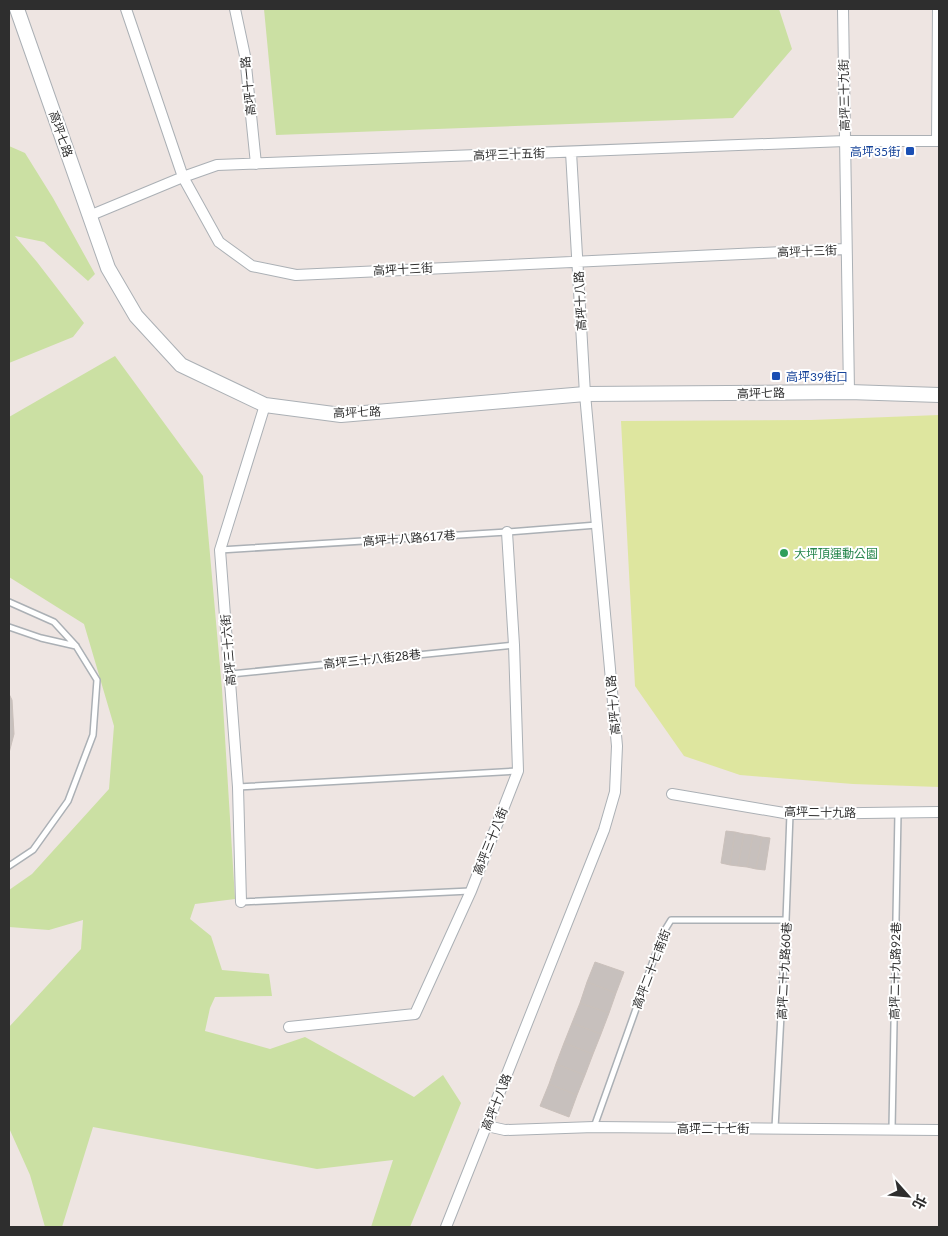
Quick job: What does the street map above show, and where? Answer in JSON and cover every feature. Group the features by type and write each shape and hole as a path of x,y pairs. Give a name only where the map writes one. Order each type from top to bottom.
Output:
{"street":[{"name":"高坪七路","path":"17,9 108,268 136,316 181,365 265,405 341,415 585,394 849,392 939,395"},
{"name":"高坪十三街","path":"126,9 183,177 219,242 252,266 296,274 846,250"},
{"name":"高坪十一路","path":"235,9 245,56 256,164"},
{"name":"高坪三十九街","path":"842,9 849,392"},
{"path":"938,9 938,141"},
{"name":"高坪三十五街","path":"89,216 217,165 844,141 938,141"},
{"name":"高坪十八路","path":"446,1227 604,830 615,792 617,746 585,394 570,152"},
{"name":"高坪三十六街","path":"241,902 238,787 231,674 220,550 265,405"},
{"name":"高坪三十八街","path":"289,1027 415,1014 471,891 518,770 514,645 507,532"},
{"name":"高坪二十九路","path":"672,794 790,814 939,812"},
{"name":"高坪二十七街","path":"487,1126 505,1130 594,1127 939,1130"}],"lane":[{"name":"高坪十八路617巷","path":"220,550 598,525"},
{"path":"9,602 54,622 76,646 97,680 93,735 68,801 33,850 9,866"},
{"path":"9,627 42,638 76,646"},
{"name":"高坪三十八街28巷","path":"231,674 514,645"},
{"path":"238,787 518,770"},
{"name":"高坪二十九路92巷","path":"892,1130 898,813"},
{"name":"高坪二十九路60巷","path":"775,1128 790,814"},
{"path":"241,902 471,891"},
{"name":"高坪二十七南街","path":"594,1127 663,933 671,920 786,920"}],"green space":[{"path":"264,9 779,9 792,49 733,118 276,135"},
{"path":"9,146 25,153 53,198 95,274 88,281 44,242 15,236 84,323 73,337 9,363"},
{"path":"115,356 203,476 222,689 235,899 195,904 190,919 211,936 222,970 269,974 272,996 215,997 210,1008 205,1031 270,1049 305,1037 414,1097 443,1075 461,1103 410,1227 371,1227 393,1160 317,1169 93,1127 62,1227 45,1227 30,1175 9,1128 9,1027 81,949 83,920 49,930 9,927 9,890 32,874 109,789 114,726 84,624 9,577 9,417"},
{"name":"大坪頂運動公園","path":"939,415 939,787 853,784 740,775 684,756 635,686 621,421 811,420"}],"building":[{"path":"9,694 12,700 14,734 9,753"},
{"path":"726,831 735,832 730,865 721,863"},
{"path":"735,832 744,834 738,866 730,865"},
{"path":"744,834 753,835 747,867 738,866"},
{"path":"753,835 762,837 756,869 747,867"},
{"path":"762,837 770,838 765,870 756,869"},
{"path":"595,962 624,972 616,993 587,982"},
{"path":"587,982 616,993 609,1013 580,1003"},
{"path":"580,1003 609,1013 601,1034 572,1023"},
{"path":"572,1023 601,1034 593,1054 564,1043"},
{"path":"564,1043 593,1054 585,1075 556,1064"},
{"path":"556,1064 585,1075 577,1095 549,1084"},
{"path":"549,1084 577,1095 569,1117 540,1106"}],"place":[{"name":"高坪35街","path":"910,151"},
{"name":"高坪39街口","path":"776,376"},
{"name":"大坪頂運動公園","path":"784,553"}]}
